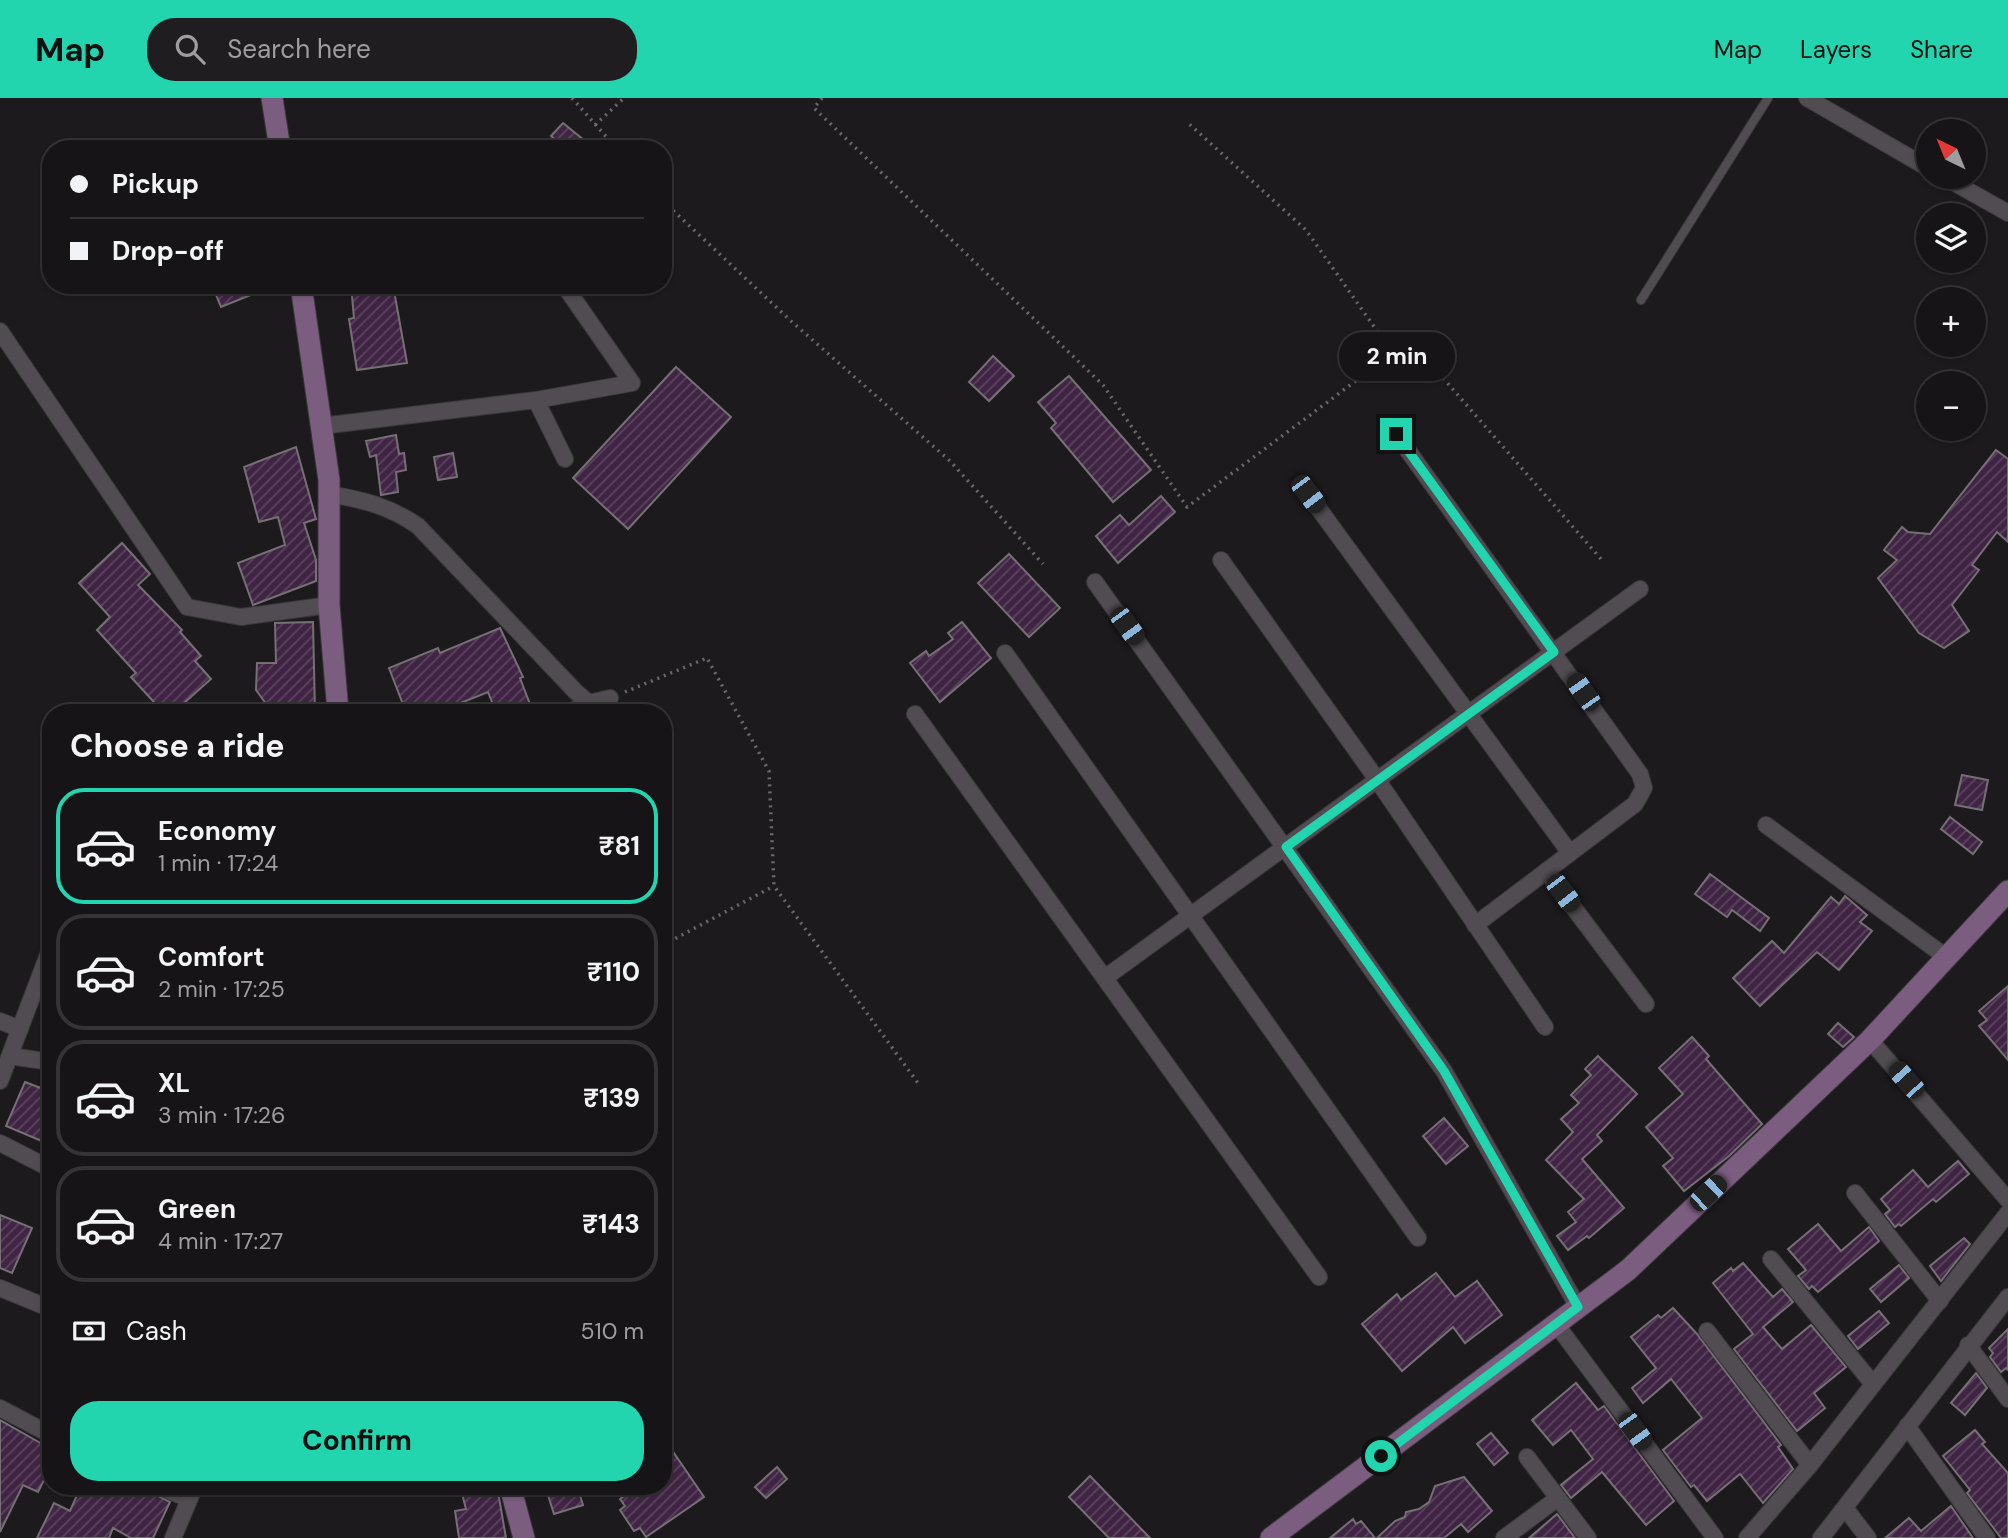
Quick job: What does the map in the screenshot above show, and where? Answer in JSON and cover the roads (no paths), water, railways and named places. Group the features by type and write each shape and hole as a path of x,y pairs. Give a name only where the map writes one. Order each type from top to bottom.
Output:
{"main road":[{"path":"272,98 278,140"},
{"path":"302,294 329,494 329,605 337,704"},
{"path":"1271,1538 1628,1270 1870,1040 2008,891"},
{"path":"512,1495 524,1538"}],"street":[{"path":"1807,98 1916,161"},
{"path":"1965,189 2008,213"},
{"path":"321,426 536,400 632,383 570,294"},
{"path":"0,331 187,607 242,617 329,605"},
{"path":"536,400 565,460"},
{"path":"1396,434 1640,774 1644,788 1635,803 1475,925"},
{"path":"329,494 370,500 393,509 418,526 589,703 610,698"},
{"path":"1308,494 1471,713 1570,853"},
{"path":"1221,560 1378,781 1545,1027"},
{"path":"1095,582 1444,1071 1578,1307"},
{"path":"1106,977 1640,589"},
{"path":"1005,653 1418,1238"},
{"path":"915,714 1319,1277"},
{"path":"1766,825 1946,957"},
{"path":"1546,871 1646,1004"},
{"path":"0,1082 42,971"},
{"path":"0,1021 20,1029"},
{"path":"1870,1040 1997,1183 2008,1200"},
{"path":"10,1056 42,1061"},
{"path":"0,1143 42,1164"},
{"path":"1855,1194 1940,1301"},
{"path":"1747,1538 1810,1465 2008,1213"},
{"path":"1771,1259 1874,1384"},
{"path":"0,1288 42,1305"},
{"path":"1821,1538 1968,1345 2008,1297"},
{"path":"1556,1324 1715,1538"},
{"path":"1707,1331 1810,1465"},
{"path":"1968,1345 2008,1399"},
{"path":"0,1409 42,1430"},
{"path":"1908,1426 1987,1538"},
{"path":"1527,1457 1588,1538"},
{"path":"173,1538 191,1495"},
{"path":"1504,1538 1558,1498"},
{"path":"1845,1508 1868,1538"}],"lane":[{"path":"1641,300 1768,98"}]}
